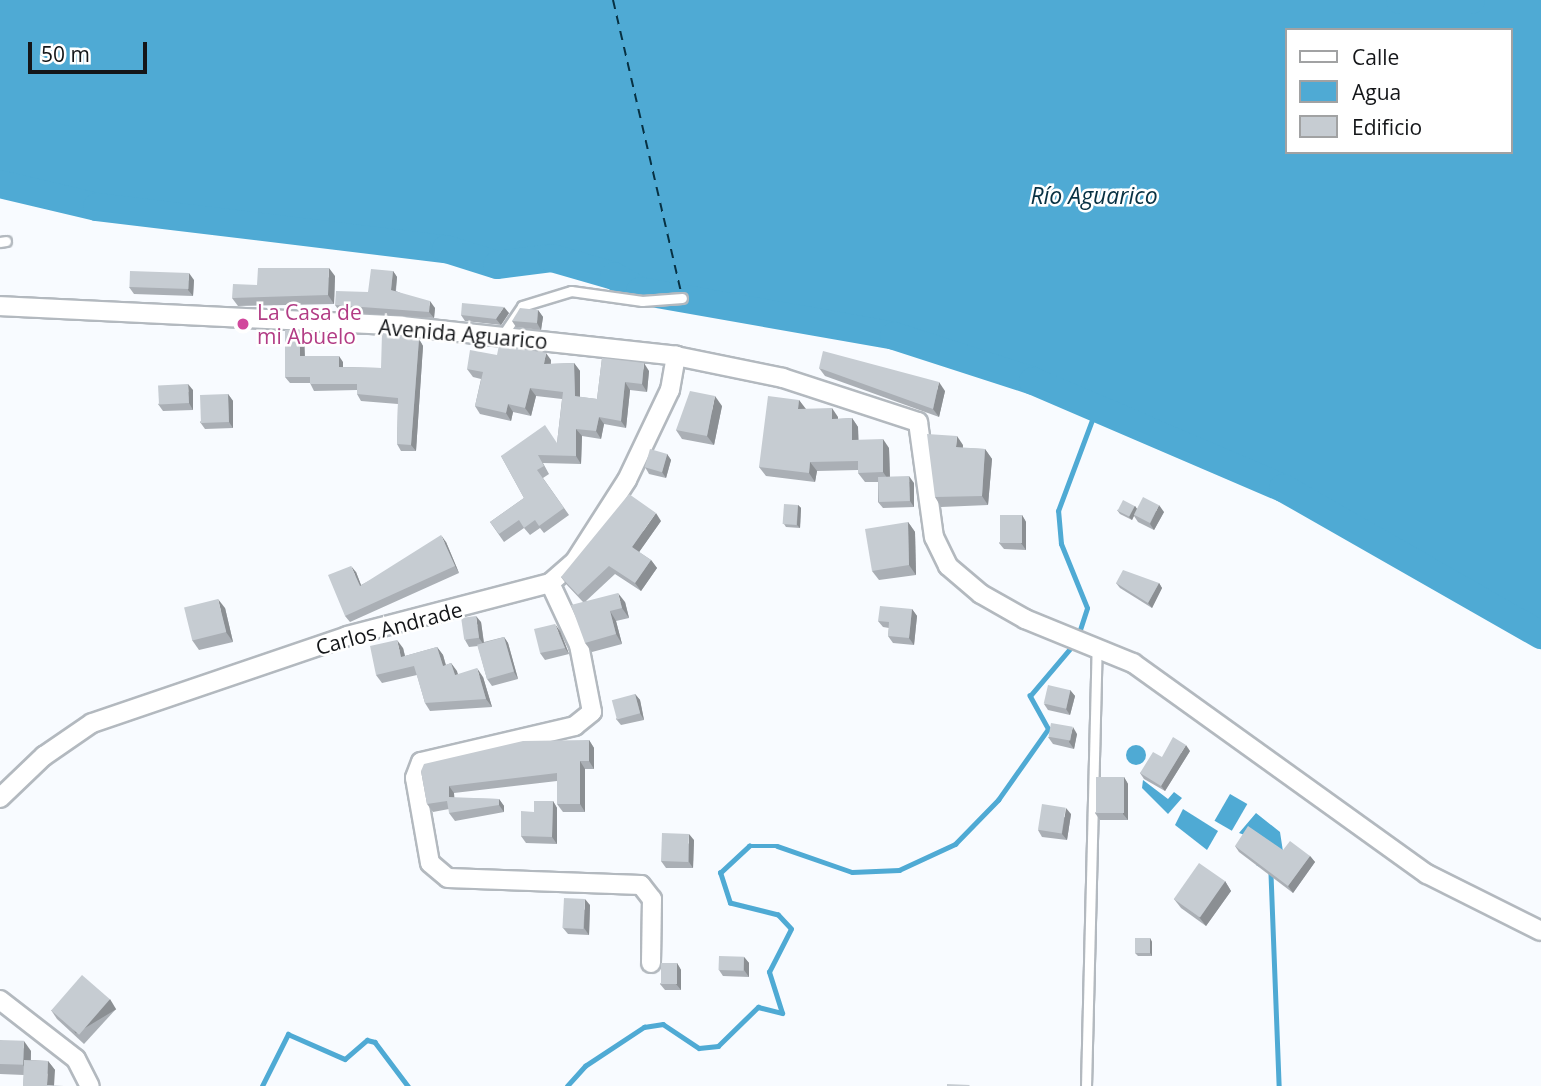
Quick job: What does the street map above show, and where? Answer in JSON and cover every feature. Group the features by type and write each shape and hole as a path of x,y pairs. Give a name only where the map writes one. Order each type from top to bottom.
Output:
{"street":[{"name":"Avenida Aguarico","path":"0,306 502,336 677,356 783,379 918,422 925,504 948,566 1025,620 1098,646"},
{"path":"652,963 652,899 641,885 448,878 430,863 415,778 421,762 575,726 592,712 579,645 550,583 582,551 627,480 670,390 677,356"},
{"name":"Carlos Andrade","path":"0,799 44,756 92,723 347,636 550,583"},
{"path":"1098,646 1133,663 1427,874 1541,931"},
{"path":"0,1000 75,1059 90,1086"}],"lane":[{"path":"502,336 522,306 571,290 642,301 682,298"},
{"path":"1086,1086 1098,646"}],"water":[{"name":"Río Aguarico","path":"0,0 1541,0 1541,635 1283,488 1033,381 894,336 640,291 614,276 552,258 497,265 446,249 97,207 0,184"},
{"path":"1132,745 1140,745 1146,755 1140,765 1132,765 1126,759 1126,751"},
{"path":"1143,780 1168,799 1174,792 1182,798 1168,814 1142,788"},
{"path":"1230,794 1247,804 1232,831 1214,821"},
{"path":"1183,809 1218,831 1207,850 1175,825"},
{"path":"1256,813 1280,832 1284,858 1273,874 1256,865 1270,844 1239,833"}],"building":[{"path":"258,268 329,268 328,295 232,298 233,284 257,285"},
{"path":"371,269 393,271 391,290 430,301 429,312 335,305 336,291 368,292"},
{"path":"130,271 189,273 188,289 129,287"},
{"path":"462,303 504,307 496,319 461,315"},
{"path":"520,308 538,310 537,323 512,321"},
{"path":"285,330 300,330 300,356 339,356 339,367 381,368 382,333 419,339 411,445 397,444 398,398 357,394 357,384 310,384 310,377 285,377"},
{"path":"499,345 546,353 544,364 574,363 575,396 597,399 602,358 644,363 642,384 625,382 621,421 599,417 596,431 576,429 576,456 538,455 544,466 537,470 564,508 539,526 535,520 524,528 519,520 499,534 490,522 524,498 501,456 545,425 557,443 563,392 530,388 525,408 508,404 506,413 475,406 483,372 467,369 470,350 497,355"},
{"path":"823,351 939,382 933,409 819,368"},
{"path":"188,384 189,403 159,405 158,386"},
{"path":"690,391 715,396 707,436 676,430"},
{"path":"228,394 229,422 201,423 200,395"},
{"path":"768,396 799,400 798,409 832,408 832,419 852,418 852,440 883,439 883,472 858,473 858,461 810,462 809,473 759,467"},
{"path":"927,434 957,436 956,447 985,449 982,496 935,497"},
{"path":"650,449 667,454 662,472 645,467"},
{"path":"909,476 910,501 879,502 878,477"},
{"path":"629,494 656,513 632,547 651,560 635,583 609,566 578,595 561,577"},
{"path":"1143,497 1159,505 1150,523 1134,515"},
{"path":"1123,500 1135,506 1129,517 1118,511"},
{"path":"784,504 798,505 797,525 783,524"},
{"path":"1000,515 1022,515 1022,543 1000,543"},
{"path":"908,522 909,565 872,571 865,529"},
{"path":"441,535 455,566 345,616 328,575 351,566 360,586"},
{"path":"1123,570 1159,583 1148,603 1116,583"},
{"path":"618,593 622,608 610,611 616,634 585,643 571,605"},
{"path":"218,599 226,632 192,640 184,607"},
{"path":"880,606 912,609 909,638 888,636 889,622 878,621"},
{"path":"476,616 479,638 464,640 461,618"},
{"path":"555,624 565,648 540,653 534,629"},
{"path":"504,637 514,672 487,679 477,645"},
{"path":"397,640 401,657 437,647 443,666 451,663 455,675 477,668 486,699 425,703 414,666 376,675 370,646"},
{"path":"1048,685 1070,690 1066,709 1044,704"},
{"path":"635,694 640,713 617,720 612,700"},
{"path":"1051,723 1073,727 1070,741 1049,737"},
{"path":"1173,737 1186,745 1161,786 1140,773 1153,752 1162,757"},
{"path":"589,740 589,761 580,761 580,804 557,804 557,773 449,786 449,797 499,799 499,805 449,813 447,801 427,804 421,771 424,764 523,741"},
{"path":"1096,777 1124,777 1124,813 1096,813"},
{"path":"534,801 553,801 552,837 521,836 521,811 534,812"},
{"path":"1042,804 1066,808 1062,833 1038,830"},
{"path":"1248,826 1283,850 1290,841 1310,856 1288,886 1235,846"},
{"path":"662,833 689,834 688,862 661,861"},
{"path":"1199,863 1225,881 1200,917 1174,899"},
{"path":"564,898 585,899 583,929 562,928"},
{"path":"1135,938 1150,938 1150,953 1135,953"},
{"path":"719,956 744,957 743,971 719,970"},
{"path":"661,963 677,963 677,984 661,984"},
{"path":"82,975 110,999 79,1035 51,1010"},
{"path":"0,1040 24,1041 23,1065 0,1064"},
{"path":"24,1060 48,1061 47,1085 64,1086 23,1086"},
{"path":"947,1084 970,1085 947,1086"}],"waterway":[{"path":"1400,0 1471,0"},
{"path":"0,184 97,207 446,249 497,265 552,258 614,276 640,291 894,336 1033,381 1283,488 1541,635"},
{"path":"1078,636 1087,608 1061,544 1058,511 1098,404"},
{"path":"567,1086 585,1066 644,1027 663,1024 699,1048 718,1046 758,1007 782,1013 769,972 791,929 778,915 730,903 720,873 749,846 777,846 852,872 899,870 955,844 998,800 1048,729 1030,696 1074,644"},
{"path":"1271,874 1279,1086"},
{"path":"262,1086 288,1034 345,1059 367,1040 375,1042 408,1086"}],"ferry route":[{"path":"613,0 682,296"}],"place":[{"name":"La Casa de mi Abuelo","path":"243,324"}]}
